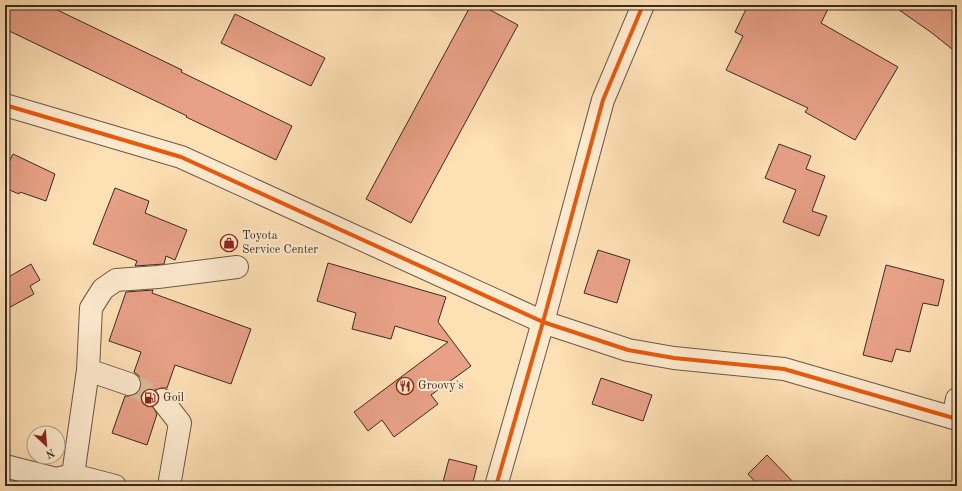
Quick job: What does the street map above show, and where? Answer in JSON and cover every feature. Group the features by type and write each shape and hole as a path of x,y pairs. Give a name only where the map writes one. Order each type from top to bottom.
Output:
{"street":[{"path":"496,486 543,322 603,100 643,5"},
{"path":"5,105 180,158 543,322 628,350 674,358 784,369 956,412"},
{"path":"59,480 88,370 91,308 103,290 116,280 158,278 237,267"},
{"path":"88,370 130,384"},
{"path":"162,400 180,423 169,486"},
{"path":"5,466 59,480 115,486"}],"building":[{"path":"5,5 47,5 182,70 181,72 292,126 276,160 5,29"},
{"path":"471,5 481,5 518,25 411,223 366,199"},
{"path":"748,5 830,5 821,23 898,67 855,140 805,112 808,108 726,70 743,36 735,32"},
{"path":"892,5 957,5 957,53 932,33"},
{"path":"235,14 325,58 311,86 221,43"},
{"path":"779,144 811,156 806,169 825,176 812,211 827,216 819,236 783,222 796,190 765,178"},
{"path":"13,154 55,174 46,201 20,192 19,194 5,188 5,170"},
{"path":"115,188 149,201 145,213 187,230 175,260 166,256 164,264 135,266 137,261 93,244"},
{"path":"598,250 630,260 617,303 584,293"},
{"path":"328,263 446,297 438,322 471,366 431,395 438,404 394,437 382,420 368,431 354,412 448,342 395,326 391,339 352,329 356,313 317,301"},
{"path":"31,264 40,280 30,286 34,294 5,310 5,279"},
{"path":"886,265 944,280 938,306 923,303 910,352 896,349 892,362 863,355"},
{"path":"153,290 152,293 251,329 231,384 175,365 167,388 155,390 150,396 150,402 157,414 147,445 112,433 125,396 137,394 141,388 139,376 134,372 141,352 109,341 126,292"},
{"path":"601,378 652,395 643,421 592,404"},
{"path":"767,455 797,486 759,486 748,474"},
{"path":"449,459 477,466 472,486 442,486"}],"tunnel":[{"path":"129,384 162,400"}],"cycle path":[{"path":"496,486 543,322 603,100 643,5"},
{"path":"5,105 181,157 543,322 628,350 674,358 784,369 957,419"}],"place":[{"name":"Toyota Service Center","path":"229,243"},
{"name":"Groovy's","path":"405,386"},
{"name":"Goil","path":"150,398"}]}
